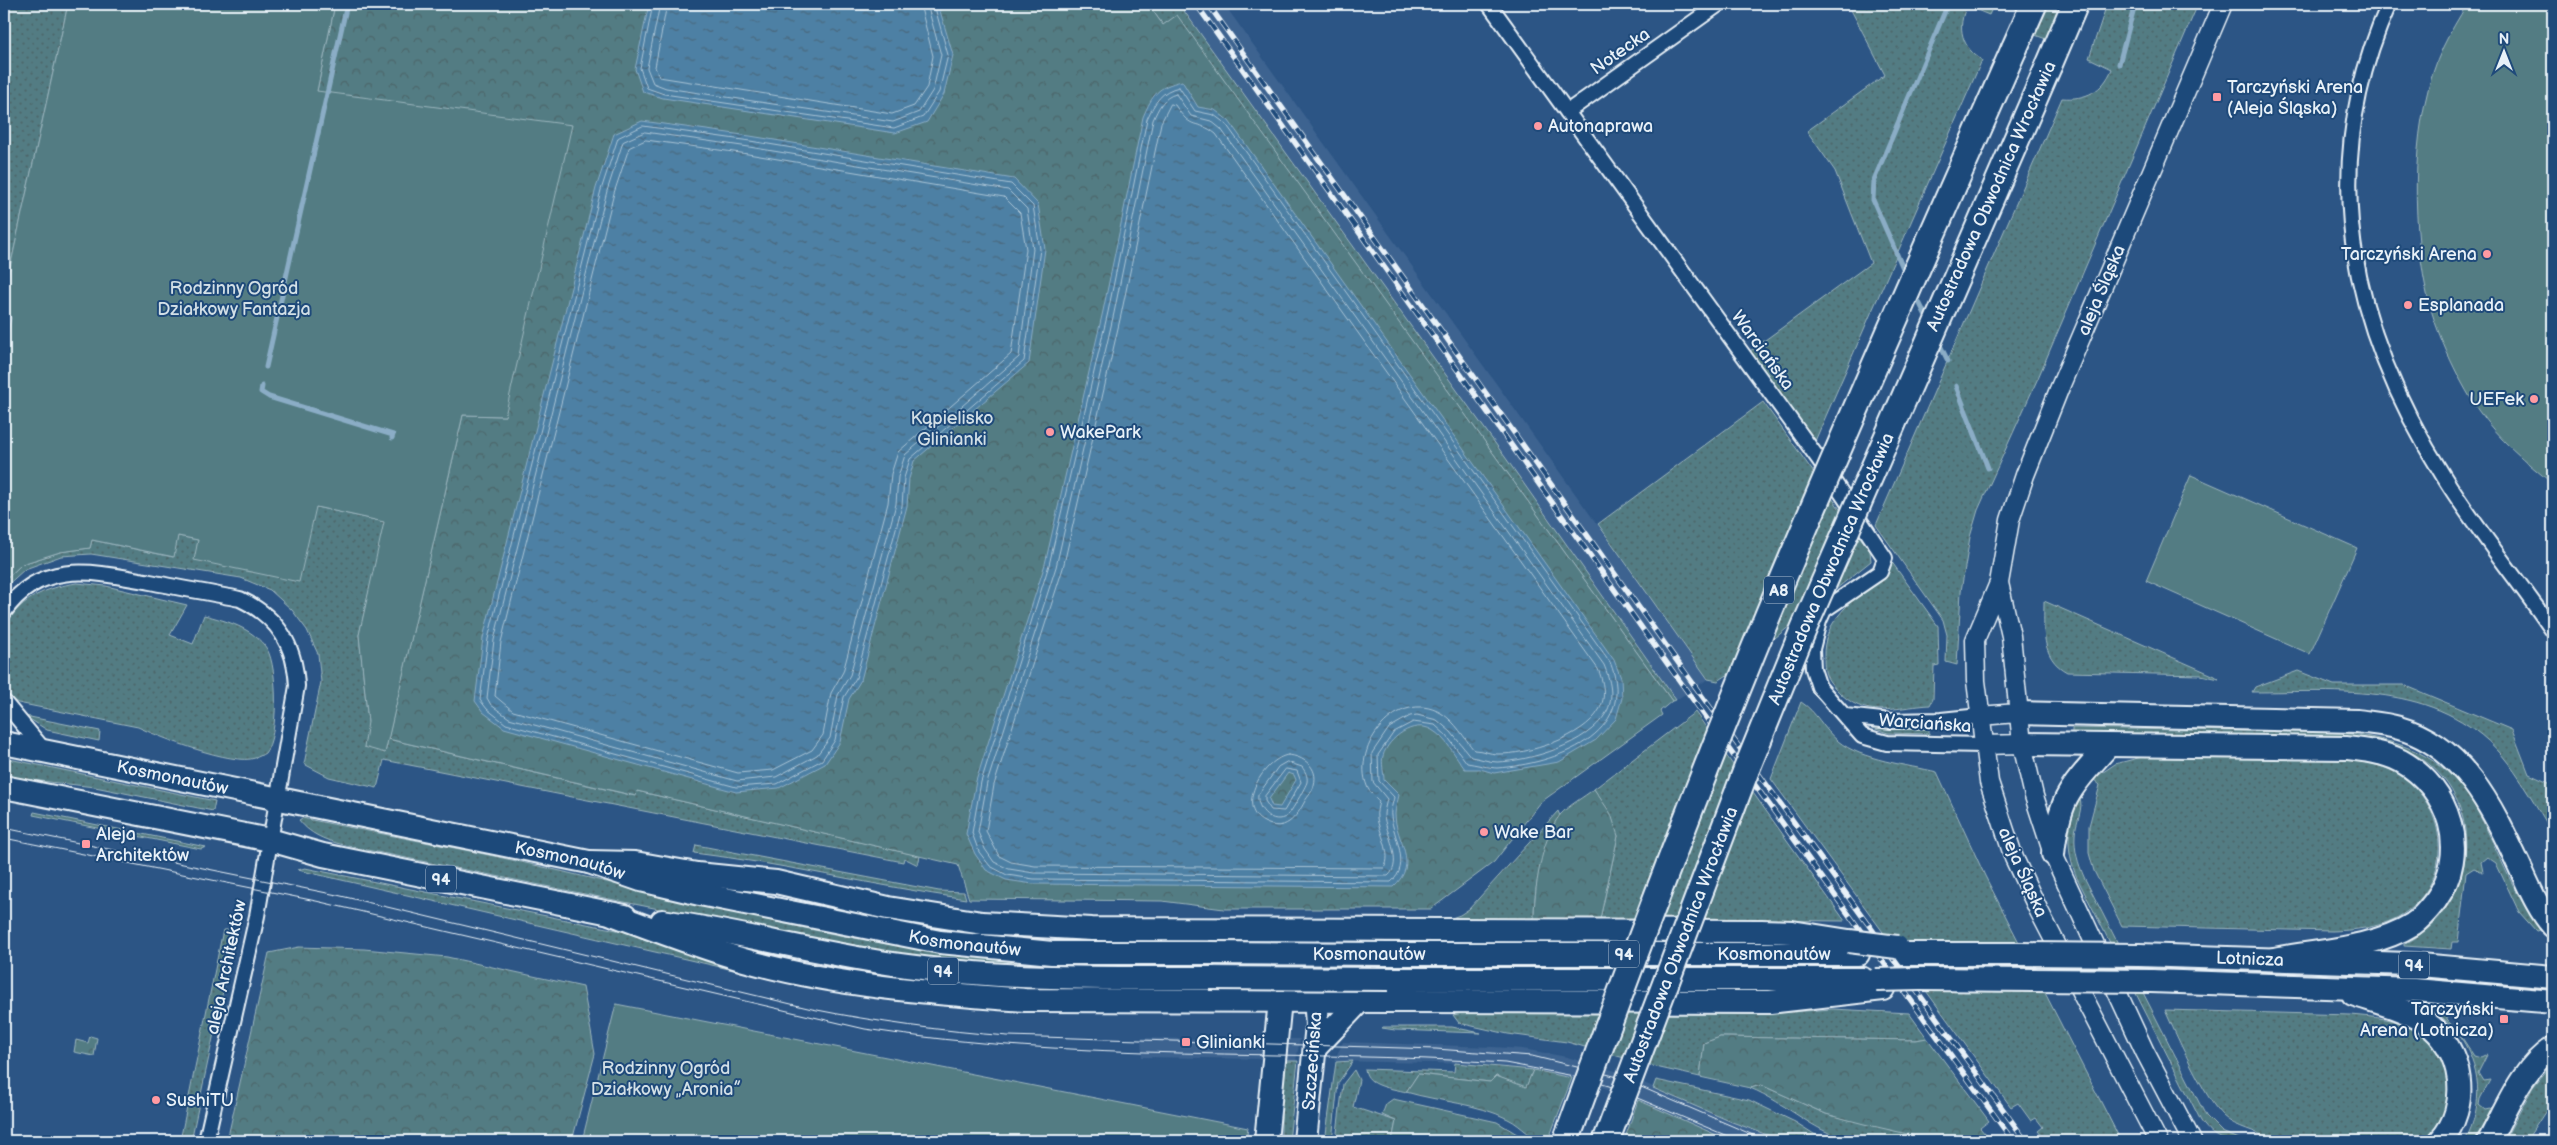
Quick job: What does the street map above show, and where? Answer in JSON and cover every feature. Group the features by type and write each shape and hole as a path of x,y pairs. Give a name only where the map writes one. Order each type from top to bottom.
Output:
{"highway":[{"name":"Autostradowa Obwodnica Wrocławia","path":"1566,1141 1672,857 1768,617 1862,392 2034,4"},
{"name":"Autostradowa Obwodnica Wrocławia","path":"1606,1141 1747,768 1800,637 2075,4"}],"main road":[{"path":"2017,713 2357,721 2399,728 2427,740 2446,752 2460,765 2482,793 2499,823 2534,896 2553,926"},
{"name":"Kosmonautów","path":"4,743 588,862 641,880 700,894 940,942 1052,953 1389,954 1854,948 1946,954"},
{"path":"2022,744 2346,748 2377,752 2400,760 2426,779 2436,791 2448,814 2454,841 2451,867 2445,887 2426,913 2413,924 2390,936 2274,959"},
{"path":"2053,854 2056,825 2066,797 2108,746"},
{"name":"Kosmonautów","path":"4,787 270,840 323,855 612,914 682,924 906,966 979,975 1047,978 1880,984"},
{"path":"588,862 635,864 697,874 776,882 888,908 982,923 1092,929 1761,931 1792,932 1854,948"},
{"path":"612,914 745,960 848,981 920,992 1025,1000 1770,1002 1880,984"},
{"name":"Szczecińska","path":"1266,1141 1283,970 1302,930"},
{"name":"Szczecińska","path":"1302,930 1313,969 1317,1046 1305,1141"},
{"name":"Lotnicza","path":"1946,954 2139,955 2274,959 2419,965 2553,978"},
{"name":"Lotnicza","path":"1880,984 1946,980 2151,981 2459,993 2553,1002"},
{"path":"2336,987 2426,1022 2449,1048 2458,1072 2460,1099 2448,1132 2440,1141"},
{"path":"1317,1046 1359,1002"},
{"path":"2489,1141 2522,1081 2532,1067 2553,1048"}],"street":[{"name":"Warciańska","path":"1489,4 1820,462 1885,558 1880,572 1824,610 1819,620 1812,648 1813,670 1819,687 1862,736 1886,743 1983,745"},
{"name":"Notecka","path":"1567,112 1720,4"},
{"name":"aleja Śląska","path":"2158,1141 2039,911 2014,858 1994,801 1983,745 1975,669 1975,640 1999,583 2010,520 2028,466 2223,4"},
{"path":"2389,4 2365,69 2352,133 2349,196 2350,229 2358,278 2371,326 2410,417 2443,477 2519,576 2553,631"},
{"name":"aleja Architektów","path":"4,612 12,600 32,585 62,574 88,571 240,598 257,607 271,619 288,643 296,664 297,686 278,800 236,1013 206,1141"},
{"name":"aleja Śląska","path":"1999,583 2011,636 2017,713 2022,744 2034,796 2053,854 2145,1052 2192,1141"},
{"path":"4,702 44,751"},
{"path":"1980,716 2017,713"},
{"name":"Warciańska","path":"1845,716 1891,721 1930,721 1980,716"},
{"path":"1983,745 2022,744"}],"shaded area":[{"path":"1179,4 1224,4 1708,679 1676,700 1505,457"},
{"path":"1141,1038 1262,1040 1265,1059 1142,1057"},
{"path":"1286,1039 1300,1039 1296,1061 1284,1061"},
{"path":"1343,1042 1523,1049 1567,1057 1619,1072 1732,1122 1786,1141 1730,1141 1611,1090 1572,1078 1533,1070 1480,1064 1334,1061"}],"green space":[{"path":"9,4 68,4 4,295 4,28"},
{"name":"Rodzinny Ogród Działkowy Fantazja","path":"68,4 335,4 317,91 572,125 505,416 463,415 385,753 364,747 368,722 359,635 384,522 316,507 299,582 194,560 198,540 178,536 174,557 92,540 90,548 60,552 22,564 4,581 4,350 11,318 4,306 4,295"},
{"name":"Kąpielisko Glinianki","path":"335,4 1148,4 1163,25 1177,15 1672,701 1660,711 1662,715 1541,802 1494,862 1431,909 1224,909 1162,901 969,899 958,865 637,791 636,796 388,739 463,415 505,416 317,91"},
{"path":"1148,4 1179,4 1505,457 1676,700 1672,701 1177,16 1163,25"},
{"path":"1883,4 1994,4 1989,15 1967,6 1962,22 1963,36 1970,49 1982,60 1815,441 1750,351 1871,263 1835,171 1807,131 1885,75 1850,8"},
{"path":"2048,4 2061,4 2046,39 2035,35"},
{"path":"2107,4 2198,4 2038,378 1978,510 1970,537 1961,591 1957,665 1946,662 1947,635 1943,620 1876,525 2062,98 2086,96 2093,92 2104,83 2112,69 2089,58"},
{"name":"Tarczyński Arena","path":"2467,4 2553,4 2553,484 2503,440 2478,410 2462,383 2440,336 2426,289 2421,260 2416,198 2420,135 2432,74 2446,41"},
{"path":"1763,402 1870,551 1871,561 1735,670 1718,681 1708,679 1598,524"},
{"path":"2191,475 2357,548 2310,654 2146,581"},
{"path":"316,507 385,522 359,635 368,722 385,753 388,739 635,796 637,791 920,856 918,865 904,858 903,862 384,760 377,788 329,777 304,764 321,682 318,654 307,630 292,610 270,590 241,578 91,554 61,556 25,569 4,588 4,581 22,564 60,552 90,548 92,540 173,557 178,536 198,540 195,560"},
{"path":"1891,561 1938,626 1939,665 1934,666 1933,699 1930,705 1875,710 1853,703 1842,695 1830,682 1825,670 1825,645 1832,625 1838,616 1853,600 1883,575"},
{"path":"77,583 106,586 187,605 170,635 193,644 204,615 239,626 261,642 271,658 275,686 273,733 270,745 265,753 255,758 230,758 196,749 138,727 18,703 7,697 4,690 2,644 4,632 15,611 24,603 43,592"},
{"path":"2044,601 2219,679 2201,675 2067,672 2058,666 2048,651 2044,632"},
{"path":"2298,671 2334,685 2404,685 2512,730 2529,774 2553,785 2553,834 2522,783 2501,754 2475,730 2447,714 2417,702 2352,692 2252,692 2255,687"},
{"path":"1801,702 1807,706 1838,741 1848,748 1872,757 1937,772 1985,876 2121,1141 2046,1141 2038,1131 2043,1127 2036,1118 2031,1121 2018,1103 2011,1107 1771,779"},
{"path":"1695,712 1845,921 1600,919 1618,836 1594,789"},
{"path":"25,716 100,731 99,741 47,730"},
{"path":"1860,724 1929,727 1929,734 1888,733"},
{"path":"2072,728 2343,733 2391,742 2427,757 2452,777 2471,801 2518,894 2540,930 2536,931 2519,912 2496,863 2487,857 2481,862 2483,872 2474,868 2466,873 2458,942 2452,942 2451,949 2404,946 2404,944 2428,928 2446,908 2459,883 2465,856 2465,829 2458,803 2444,779 2422,759 2403,749 2372,740 2339,736 2072,735"},
{"path":"2146,756 2335,759 2363,762 2390,770 2408,782 2423,797 2433,814 2438,834 2439,854 2435,874 2426,892 2411,908 2383,923 2353,930 2122,926 2094,871 2089,853 2089,826 2100,785 2093,779 2115,764"},
{"path":"4,758 215,801 213,811 95,787 4,777"},
{"path":"1594,789 1611,814 1618,836 1600,919 1534,920 1537,880 1543,851 1553,825 1564,811"},
{"path":"2079,796 2081,805 2075,830 2075,846 2078,862 2084,877 2206,1116 2222,1132 2244,1141 2220,1138 2210,1132 2201,1121 2077,878 2069,847 2069,837 2072,817"},
{"path":"1558,811 1560,816 1544,854 1538,879 1534,920 1443,921 1460,915 1469,909"},
{"path":"34,812 206,847 201,849 33,815"},
{"path":"302,818 461,849 813,930 916,949 998,960 1088,965 1209,966 1209,969 1014,967 867,951 352,847 329,841 316,835 299,820"},
{"path":"696,845 939,891 964,892 966,899 763,863 694,853"},
{"path":"305,868 642,935 743,966 742,972 298,870"},
{"path":"223,930 236,930 191,1141 180,1141"},
{"path":"299,947 364,949 447,957 583,987 595,1054 572,1141 227,1141 269,953"},
{"name":"Rodzinny Ogród Działkowy „Aronia”","path":"616,1004 1248,1128 1246,1141 582,1141"},
{"path":"1832,1009 1909,1013 1927,1038 1916,1040 1720,1037 1704,1043 1700,1077 1567,1042 1508,1034 1459,1023 1453,1015 1471,1011 1764,1014"},
{"path":"2165,1010 2351,1015 2400,1023 2414,1030 2428,1041 2438,1054 2445,1068 2448,1083 2448,1099 2444,1114 2436,1128 2424,1141 2271,1141 2228,1120 2216,1108 2191,1066"},
{"path":"2435,1010 2447,1012 2447,1020 2459,1033 2474,1056 2481,1058 2487,1055 2478,1073 2483,1081 2490,1080 2480,1099 2479,1105 2485,1110 2490,1109 2495,1104 2474,1141 2465,1141 2475,1113 2478,1085 2476,1071 2457,1032"},
{"path":"1383,1027 1452,1027 1481,1033 1395,1030"},
{"path":"90,1036 97,1038 94,1056 74,1052 76,1040 88,1043"},
{"path":"1720,1037 1916,1040 1927,1038 1989,1121 1980,1128 1991,1141 1938,1141 1826,1114 1761,1085 1750,1088 1700,1077 1704,1043"},
{"path":"1284,1061 1298,1061 1289,1141 1281,1141"},
{"path":"1353,1061 1338,1083 1332,1141 1325,1141 1336,1062"},
{"path":"1455,1063 1533,1070 1526,1088 1496,1076 1490,1082 1418,1074 1406,1092 1375,1083 1370,1080 1365,1069 1454,1072"},
{"path":"2553,1063 2553,1100 2526,1141 2504,1141 2533,1087"},
{"path":"1354,1070 1359,1080 1353,1107 1396,1121 1392,1141 1336,1141 1343,1084"},
{"path":"1533,1070 1572,1078 1548,1141 1537,1139 1513,1122 1484,1109 1406,1092 1418,1074 1490,1082 1496,1076 1526,1087"},
{"path":"1656,1080 1749,1100 1795,1122 1825,1141 1784,1141 1732,1122 1653,1088"},
{"path":"1761,1085 1826,1114 1938,1141 1877,1142 1843,1138 1815,1126 1750,1088"},
{"path":"1393,1099 1497,1122 1517,1134 1512,1141 1392,1141 1396,1121 1382,1115 1386,1104"},
{"path":"1638,1100 1730,1141 1624,1141"}],"water":[{"path":"649,4 938,4 953,55 944,94 927,122 895,133 663,98 643,92 635,69"},
{"path":"1182,81 1198,107 1215,110 1229,121 1614,660 1621,678 1622,698 1616,719 1596,740 1559,762 1494,773 1480,769 1465,769 1446,742 1432,730 1425,727 1417,727 1403,732 1396,737 1386,749 1382,761 1384,780 1399,795 1395,809 1396,824 1406,860 1401,878 1393,887 1033,884 1006,880 986,870 975,854 966,834 976,781 1045,564 1103,311 1143,117 1153,97 1161,89","holes":["1288,773 1294,775 1296,780 1280,807 1272,806 1269,799"]},
{"path":"642,121 750,136 1014,179 1038,204 1045,249 1029,363 914,461 909,479 907,506 861,680 849,699 840,742 825,764 779,788 736,792 504,728 483,712 475,701 483,638 596,188 614,134"}],"waterway":[{"path":"266,367 347,4"},
{"path":"1906,275 1873,200 1874,180 1948,4"},
{"path":"2119,64 2135,4"},
{"path":"1915,294 1929,322"},
{"path":"1938,341 1948,361"},
{"path":"262,386 261,392 269,397 393,435 392,438"},
{"path":"1956,386 1988,468"}],"tram line":[{"path":"4,828 337,895 812,1009 885,1022 959,1032 1008,1036 1436,1049 1532,1056 1618,1077 1767,1141"},
{"path":"4,838 316,901 865,1029 944,1039 1104,1051 1345,1056 1505,1063 1574,1076 1609,1086 1739,1141"}],"railway":[{"path":"1196,4 1694,701 2013,1141"},
{"path":"1208,4 1702,696 2026,1141"}],"place":[{"name":"Tarczyński Arena (Aleja Śląska)","path":"2217,97"},
{"name":"Autonaprawa","path":"1538,126"},
{"name":"Tarczyński Arena","path":"2487,254"},
{"name":"Esplanada","path":"2408,305"},
{"name":"UEFek","path":"2534,399"},
{"name":"WakePark","path":"1050,432"},
{"name":"Wake Bar","path":"1484,832"},
{"name":"Aleja Architektów","path":"86,844"},
{"name":"Tarczyński Arena (Lotnicza)","path":"2504,1019"},
{"name":"Glinianki","path":"1186,1042"},
{"name":"SushiTU","path":"156,1100"}]}
